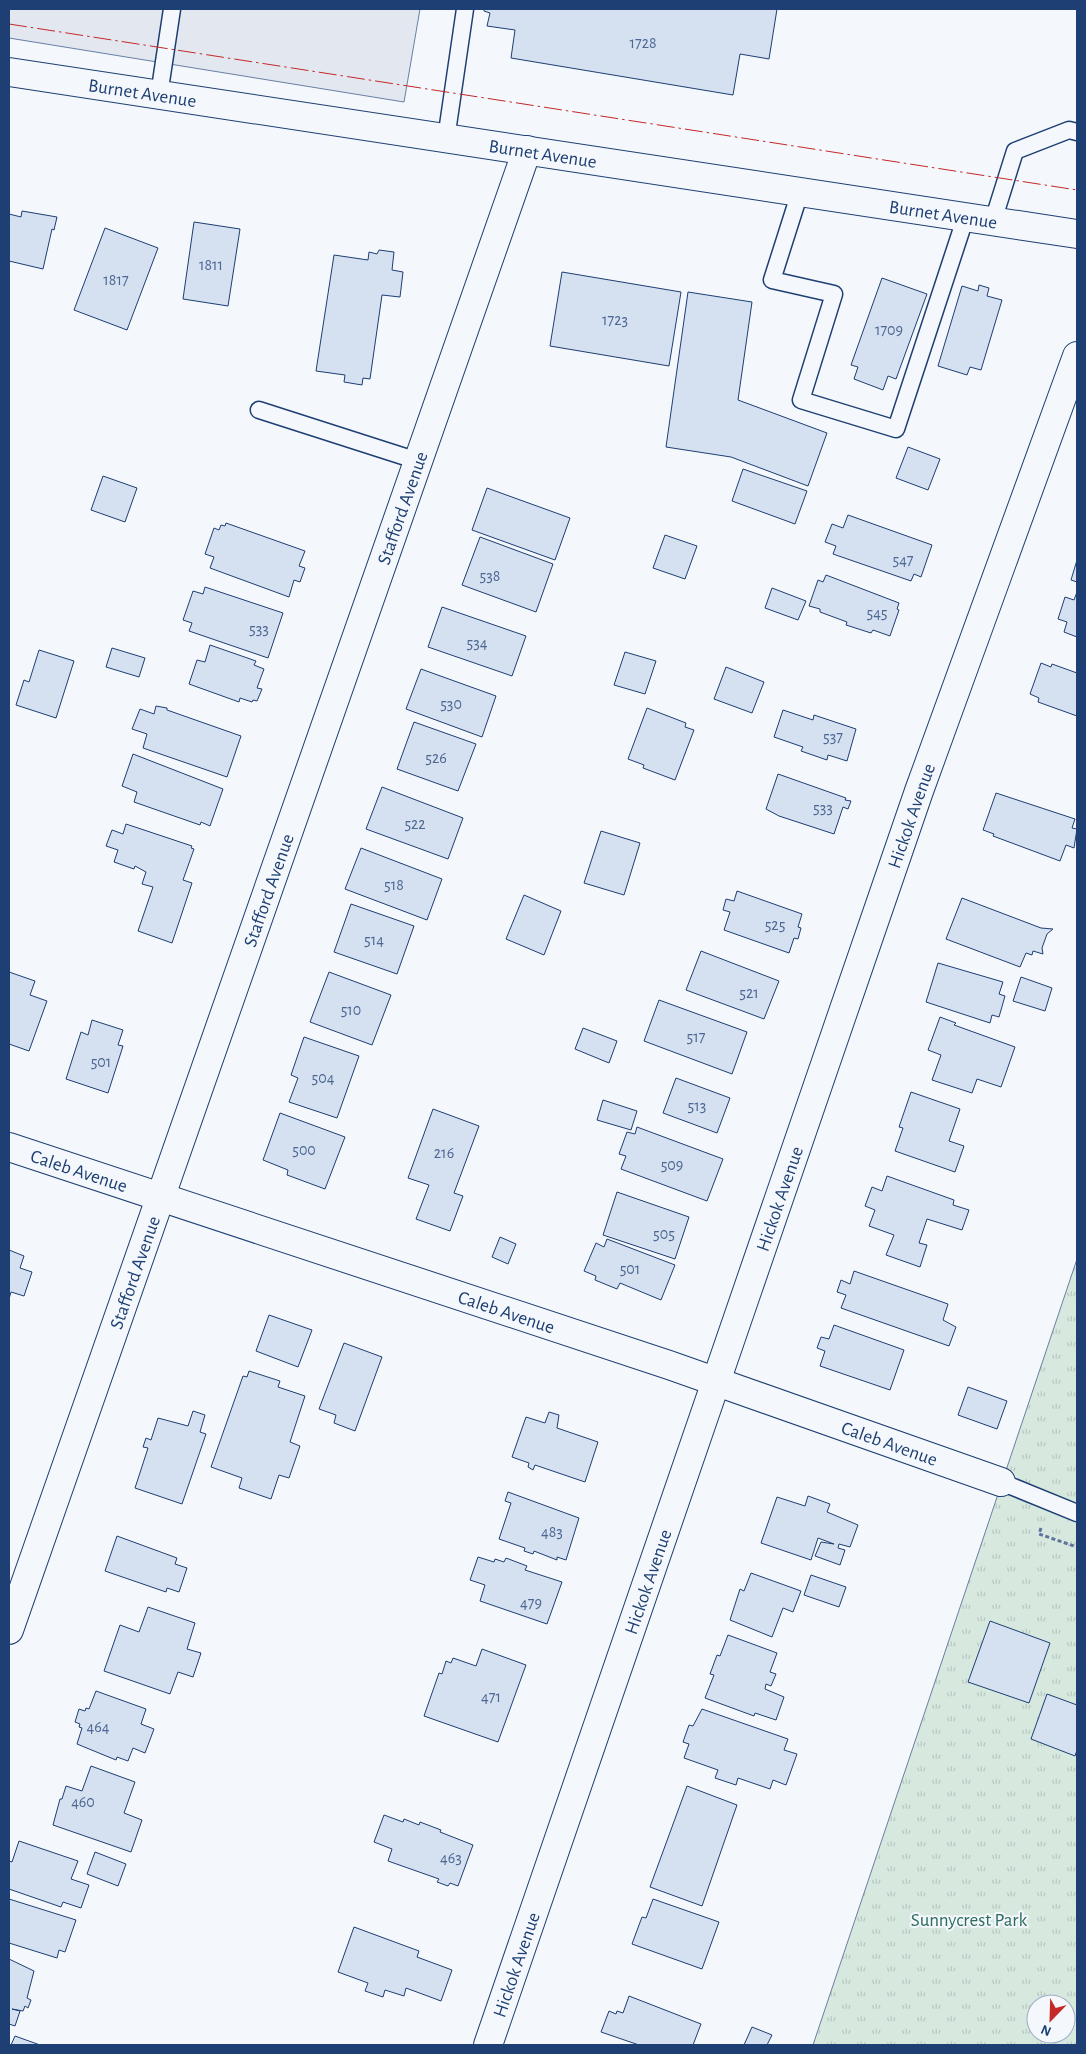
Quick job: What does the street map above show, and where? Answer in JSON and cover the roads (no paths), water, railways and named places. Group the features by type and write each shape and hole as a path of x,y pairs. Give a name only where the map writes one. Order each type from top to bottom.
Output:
{"street":[{"name":"Burnet Avenue","path":"9,72 1077,234"},
{"name":"Stafford Avenue","path":"9,1630 527,150"},
{"name":"Hickok Avenue","path":"488,2045 919,791 1077,356"},
{"name":"Caleb Avenue","path":"9,1147 715,1381 1001,1482"}],"lane":[{"path":"158,95 172,9"},
{"path":"446,138 465,9"},
{"path":"993,221 1015,151 1069,130 1077,132"},
{"path":"800,192 772,280 834,294 801,400 896,429 966,216"},
{"path":"259,410 418,461"},
{"path":"1001,1482 1077,1513"}],"park label":[{"name":"Sunnycrest Park","path":"969,1919"}]}
